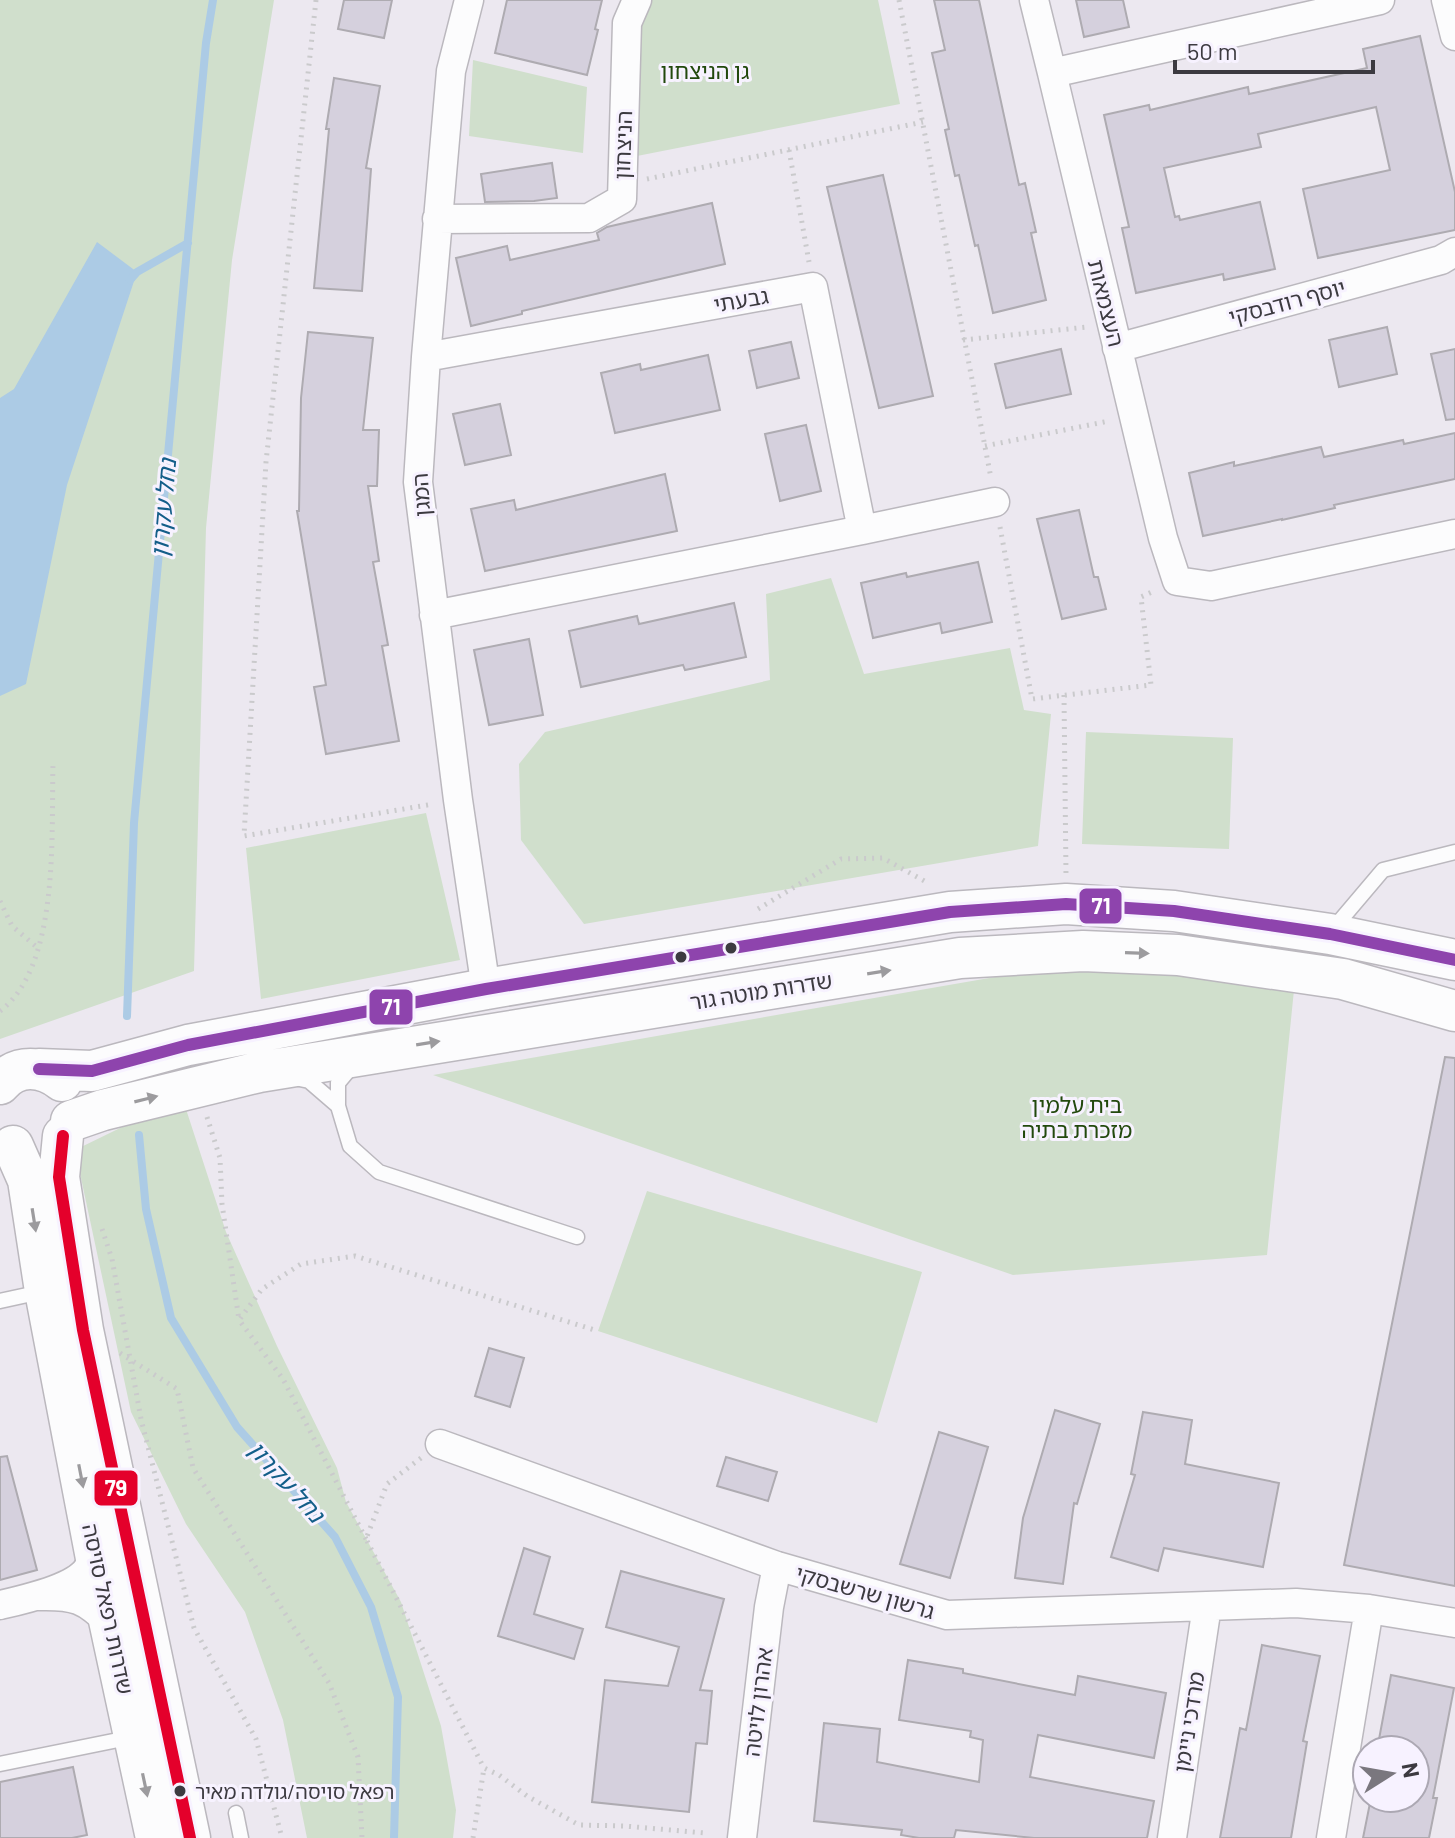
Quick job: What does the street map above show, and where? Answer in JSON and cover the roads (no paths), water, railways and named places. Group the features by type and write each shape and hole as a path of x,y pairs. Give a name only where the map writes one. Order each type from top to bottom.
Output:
{"street":[{"name":"המגן","path":"469,0 451,71 418,482 458,800 486,989"},
{"name":"הניצחון","path":"437,219 589,218 622,199 627,23 637,0"},
{"name":"העצמאות","path":"1034,0 1163,538 1177,581 1211,586 1455,534"},
{"path":"1052,73 1380,0"},
{"path":"1446,0 1455,36"},
{"name":"יוסף רודבסקי","path":"1114,336 1441,260 1455,252"},
{"name":"גבעתי","path":"426,357 813,287 862,530"},
{"path":"434,615 995,502"},
{"path":"12,1076 92,1071 188,1045 486,989 950,912 1066,904 1174,911 1330,934 1455,960"},
{"name":"שדרות מוטה גור","path":"6,1141 36,1151 47,1148 67,1129 103,1110 259,1072 960,958 1083,951 1178,955 1343,979 1455,1011"},
{"name":"שדרות רפאל סויסה","path":"12,1076 52,1073 63,1082 70,1094 73,1107 59,1177 83,1330 190,1838"},
{"name":"שדרות רפאל סויסה","path":"6,1141 28,1180 45,1291 94,1545 156,1838"},
{"name":"גרשון שרשבסקי","path":"440,1444 777,1566 947,1615 1296,1603 1369,1609 1455,1623"},
{"path":"38,1596 76,1578 90,1566 94,1545"},
{"name":"אהרון לויטה","path":"742,1838 769,1607 777,1566"},
{"path":"0,1605 38,1596 68,1595 93,1606 110,1624"},
{"name":"מרדכי ניימן","path":"1172,1838 1207,1606"},
{"path":"1331,1838 1369,1609"}],"lane":[{"path":"1330,934 1383,870 1455,852"},
{"path":"365,1053 338,1083 338,1106 350,1146 379,1172 577,1237"},
{"path":"259,1072 309,1081 338,1106"},
{"path":"0,1301 45,1291"},
{"path":"0,1764 134,1737"},
{"path":"236,1813 241,1838"}],"water":[{"path":"97,242 137,272 67,485 26,684 0,696 0,398 14,389"}],"waterway":[{"name":"נחל עקרון","path":"127,1016 134,823 206,43 213,0"},
{"path":"130,280 137,272 188,243"},
{"name":"נחל עקרון","path":"139,1135 146,1209 171,1318 237,1427 335,1537 371,1607 398,1697 394,1838"}],"place":[{"name":"רפאל סויסה/גולדה מאיר","path":"180,1791"}],"park label":[{"name":"גן הניצחון","path":"705,71"},
{"name":"בית עלמין מזכרת בתיה","path":"1077,1118"}]}
